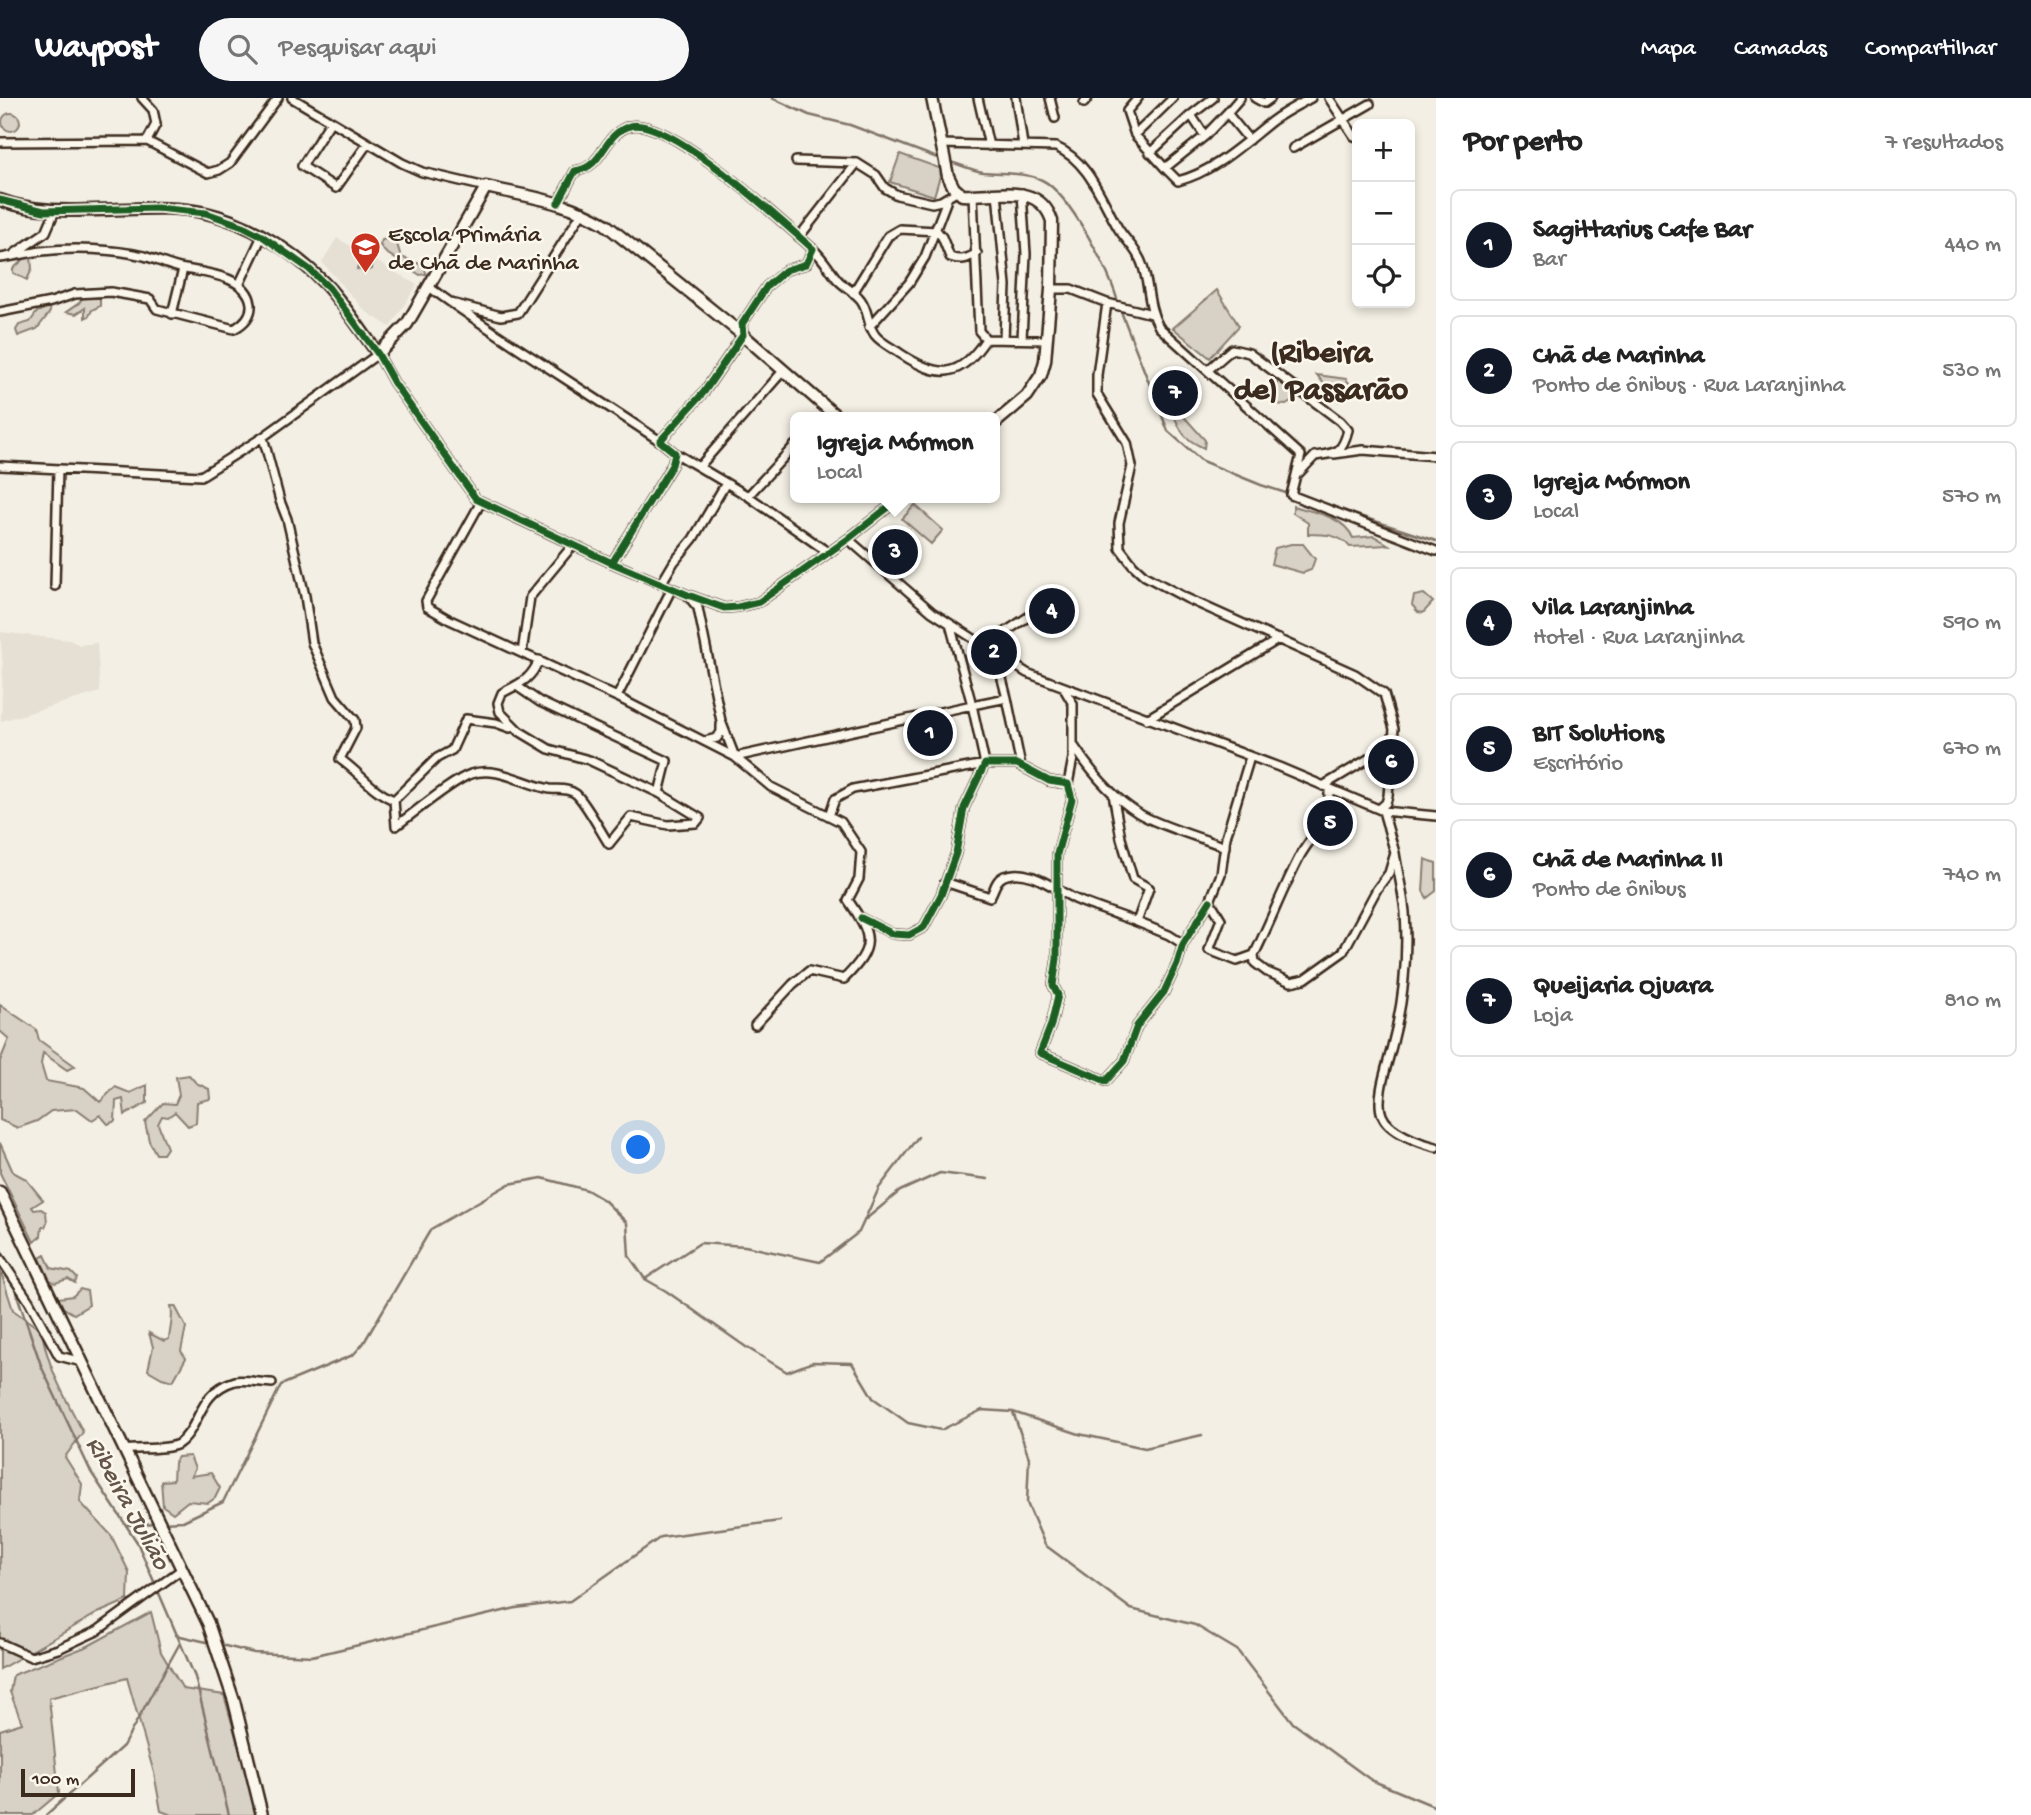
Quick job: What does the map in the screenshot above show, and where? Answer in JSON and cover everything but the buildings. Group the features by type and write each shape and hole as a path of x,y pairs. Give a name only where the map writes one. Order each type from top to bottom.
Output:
{"street":[{"path":"142,98 153,110 156,124 147,141"},
{"path":"0,142 147,141 208,173 230,163 278,98"},
{"path":"292,98 422,172 558,202 583,211 613,230 743,335 823,412"},
{"path":"869,327 909,283 953,193 932,98"},
{"path":"978,98 989,146"},
{"path":"1016,98 1023,145"},
{"path":"1050,98 1055,118"},
{"path":"1138,98 1127,111 1135,135 1175,180 1181,181 1217,163 1275,119 1311,98"},
{"path":"1135,135 1173,98"},
{"path":"1150,153 1213,98"},
{"path":"1165,168 1205,136 1240,98"},
{"path":"1255,98 1264,103 1271,98"},
{"path":"1329,98 1352,133"},
{"path":"1293,148 1370,104"},
{"path":"1227,113 1249,140"},
{"path":"1191,115 1205,136"},
{"path":"331,121 302,166 337,188 368,143"},
{"path":"558,202 575,172 593,165 614,135 623,128 634,125 664,133 742,187 813,249 838,280 861,300 869,327 877,339 934,372 953,371 969,360 986,339"},
{"path":"943,146 1023,145 1056,147 1070,153 1082,165 1120,231 1136,249 1144,268 1152,314 1160,327 1301,455 1291,495 1436,551"},
{"path":"796,161 857,163 876,174 886,188 897,195 932,203 953,193 1022,193 1033,196 1049,211 1052,221 1051,289 1045,361 1035,386 1000,418"},
{"path":"799,237 857,163"},
{"path":"0,466 201,476 263,437 378,354 407,324 486,187"},
{"path":"997,193 1006,285 1004,339"},
{"path":"1022,193 1026,254 1022,339"},
{"path":"973,195 979,331 986,339 1046,340"},
{"path":"0,200 44,211 157,208 188,210 206,213 262,236 309,269 329,288 378,354 394,383 471,495 573,545 688,596 724,608 759,602 848,540 894,503"},
{"path":"9,257 46,232 53,221 55,211"},
{"path":"451,303 501,316 518,313 583,211"},
{"path":"853,293 888,236 900,229 937,230"},
{"path":"937,230 950,257 958,260 969,259 977,253"},
{"path":"239,285 262,236"},
{"path":"660,440 704,392 743,335 742,324 767,286 786,270 806,264 813,249"},
{"path":"0,258 45,251 111,251 145,257 183,269 207,272 239,285 249,295 251,309 243,324 234,329 157,309 150,299 111,292 75,293 51,302 0,312"},
{"path":"172,314 183,269"},
{"path":"429,287 660,440 675,453 748,496 829,553"},
{"path":"1051,289 1071,289 1107,303 1152,314"},
{"path":"1107,303 1097,394 1127,443 1132,466 1119,523 1120,548 1145,576 1186,598 1355,674 1384,694 1394,729 1388,796 1381,810"},
{"path":"1209,370 1231,349 1249,353 1349,430 1344,446 1334,454"},
{"path":"699,467 782,370"},
{"path":"263,437 287,519 305,596 312,643 335,697 355,720 356,728 340,759 356,769 380,795 394,800"},
{"path":"748,496 790,450"},
{"path":"1295,482 1301,470 1315,456 1363,450 1436,456"},
{"path":"612,563 671,465 675,453"},
{"path":"55,586 58,469"},
{"path":"661,584 674,562 693,539 726,484"},
{"path":"481,502 426,601 427,607 450,621 617,697 735,757 771,787 841,822 862,852 859,878 848,900 861,918 868,935 863,960 844,979 809,971 793,984 755,1026"},
{"path":"848,540 932,612 1027,673 1250,757 1381,810 1436,816"},
{"path":"522,653 530,597 573,545"},
{"path":"617,697 672,589"},
{"path":"688,596 698,608 721,721 735,757"},
{"path":"984,646 1049,603"},
{"path":"861,918 893,934 909,935 924,927 946,882 956,853 964,808 985,764 950,623"},
{"path":"1147,719 1279,639"},
{"path":"996,655 1021,766"},
{"path":"394,800 396,826 460,779 473,773 512,777 550,789 561,788 575,794 609,844 631,817 668,825 696,823 700,818 659,793 589,760 549,749 519,731 504,718 498,703 502,693 518,687 534,671 539,660"},
{"path":"1063,686 1073,704 1074,746 1068,784 1072,799 1057,854 1057,959 1053,985 1058,995 1041,1053 1106,1081 1124,1061 1137,1026 1164,992 1183,944 1210,901 1221,874 1225,847 1250,757"},
{"path":"518,687 540,702 667,761 659,793"},
{"path":"735,757 1007,698"},
{"path":"394,800 437,758 452,750 466,719 496,723 519,731"},
{"path":"704,742 718,738 721,721"},
{"path":"1326,787 1393,744"},
{"path":"1074,746 1086,765 1113,794 1139,814 1225,847"},
{"path":"829,816 835,799 853,789 985,764 1021,766 1049,780 1068,784"},
{"path":"1326,787 1329,808 1320,830 1301,855 1254,955 1255,962 1267,972 1290,982 1306,979 1343,952 1377,889 1389,873 1395,853"},
{"path":"1113,794 1121,838 1133,879 1149,888 1137,922"},
{"path":"1388,796 1395,813"},
{"path":"1381,810 1395,853 1405,912 1401,1012 1381,1091 1382,1115 1395,1130 1436,1147"},
{"path":"946,882 990,897 997,880 1007,874 1042,880 1074,898 1169,935 1183,944"},
{"path":"1210,901 1222,919 1209,950 1237,961 1254,955"},
{"path":"0,1192 208,1623 234,1701 262,1815"},
{"path":"0,1258 29,1301 60,1356 82,1362"},
{"path":"124,1450 163,1448 177,1444 187,1434 205,1400 236,1380 272,1383"},
{"path":"0,1643 31,1657 58,1649 97,1631 181,1569"}],"shaded area":[{"path":"7,113 15,113 20,122 18,129 7,131 2,126 2,118"},
{"path":"900,154 942,169 934,196 890,182"},
{"path":"395,237 401,257 425,266 426,274 420,275 385,252 380,245 382,240"},
{"name":"Escola Primária de Chã de Marinha","path":"337,238 417,285 390,327 365,311 322,262"},
{"path":"368,252 373,256 372,269 357,269 360,257"},
{"path":"31,257 32,269 27,280 13,273 13,269 25,258"},
{"path":"1217,290 1239,326 1210,358 1173,328"},
{"path":"83,297 100,298 100,306 85,318 85,308 76,314 66,312 79,303"},
{"path":"49,307 50,312 37,329 18,336 16,330 19,325 30,322 37,312"},
{"path":"1317,375 1346,379 1357,394 1339,401 1333,396 1335,385 1325,385"},
{"path":"1280,380 1299,397 1286,405 1275,404 1272,397 1272,391"},
{"path":"1179,411 1205,440 1204,448 1192,442 1181,430 1173,413"},
{"path":"915,505 943,530 931,544 902,519"},
{"path":"1293,506 1335,520 1349,531 1353,538 1374,536 1389,545 1350,547 1336,537 1308,534 1308,523 1293,513"},
{"path":"1303,544 1315,559 1311,570 1303,573 1271,564 1275,548"},
{"path":"1424,594 1433,602 1423,613 1418,612 1412,605 1414,596"},
{"path":"0,632 69,640 80,645 97,643 100,692 1,721 3,667"},
{"path":"1425,859 1436,863 1436,891 1427,898 1423,891"},
{"path":"0,1005 36,1029 39,1040 75,1066 67,1070 43,1053 41,1064 46,1081 84,1088 100,1102 115,1087 130,1093 147,1085 147,1103 125,1115 123,1099 116,1101 115,1121 108,1124 100,1115 92,1120 77,1109 51,1111 37,1121 18,1128 0,1120 0,1061 9,1039 0,1031"},
{"path":"189,1075 196,1083 209,1089 210,1099 197,1102 196,1123 188,1126 175,1112 168,1117 162,1116 158,1124 167,1148 163,1154 156,1154 149,1141 145,1122 163,1103 175,1104 179,1095 176,1077"},
{"path":"0,1143 13,1172 26,1179 43,1200 32,1207 34,1210 41,1209 46,1212 47,1223 42,1227 41,1236 34,1242 0,1173"},
{"path":"45,1255 51,1268 71,1272 77,1278 75,1283 68,1279 55,1283 49,1279 40,1258"},
{"path":"0,1269 13,1310 42,1331 53,1370 83,1432 65,1457 82,1484 80,1502 111,1535 129,1572 128,1600 98,1613 0,1669"},
{"path":"80,1289 87,1291 89,1305 74,1314 62,1307 58,1298 73,1296"},
{"path":"171,1306 175,1306 186,1327 181,1351 186,1358 173,1381 148,1370 153,1347 149,1333 164,1341 169,1339"},
{"path":"190,1456 195,1469 191,1476 211,1473 220,1488 215,1498 208,1503 188,1501 173,1513 163,1506 161,1481 173,1480 174,1463 178,1457"},
{"path":"151,1612 161,1652 183,1689 224,1695 258,1815 172,1815 161,1811 154,1773 127,1678 49,1698 59,1793 33,1815 0,1815 0,1730 22,1723 10,1692 13,1675 88,1646"}],"waterway":[{"path":"772,98 809,115 850,125 940,159"},
{"path":"947,161 983,172 1035,177 1053,188 1088,236 1118,303"},
{"path":"1120,309 1168,431 1202,461 1289,494"},
{"path":"1326,505 1436,541"},
{"path":"645,1279 700,1243 745,1246 820,1262 859,1232 879,1188 918,1137"},
{"path":"866,1219 900,1191 940,1173 988,1179"},
{"path":"162,1522 183,1521 223,1502 281,1385 353,1355 363,1344 431,1229 509,1184 542,1178 587,1190 604,1200 627,1223 629,1256 645,1279 787,1372 813,1362 852,1363 873,1398 908,1423 941,1430 982,1410 1013,1412 1029,1458 1027,1503 1045,1545 1131,1609 1195,1625 1237,1650 1293,1723 1371,1780 1436,1807"},
{"name":"Ribeira Julião","path":"0,1249 4,1257"},
{"name":"Ribeira Julião","path":"13,1283 42,1368 91,1472 137,1542 195,1677 229,1815"},
{"path":"1013,1412 1079,1434 1145,1448 1202,1435"},
{"path":"217,1644 254,1653 312,1656 516,1608 570,1601 661,1537 780,1521"},
{"path":"127,1525 156,1523"},
{"path":"176,1635 211,1643"},
{"path":"46,1815 123,1746 180,1643"}],"cycle path":[{"path":"558,203 575,171 592,163 621,130 630,126 648,127 697,153 813,249 806,264 786,270 767,286 742,324 743,335 704,392 660,441 675,453 672,465 612,563"},
{"path":"0,200 44,211 157,208 206,213 262,236 309,269 329,288 378,354 394,383 476,499 612,563 724,608 759,602 894,503"},
{"path":"861,918 893,934 909,935 924,927 941,895 956,853 964,808 985,764 1017,764 1049,781 1068,784 1072,799 1057,854 1057,959 1053,985 1058,995 1051,1025 1040,1053 1106,1081 1124,1061 1137,1026 1164,992 1183,944 1210,901"}],"place":[{"name":"Escola Primária de Chã de Marinha","path":"365,274"},
{"name":"Queijaria Ojuara","path":"1175,393"},
{"name":"Igreja Mórmon","path":"895,552"},
{"name":"Vila Laranjinha","path":"1052,611"},
{"name":"Chã de Marinha","path":"994,652"},
{"name":"Sagittarius Cafe Bar","path":"930,733"},
{"name":"Chã de Marinha II","path":"1391,762"},
{"name":"BIT Solutions","path":"1330,823"}],"district":[{"name":"(Ribeira de) Passarão","path":"1321,368"}]}
